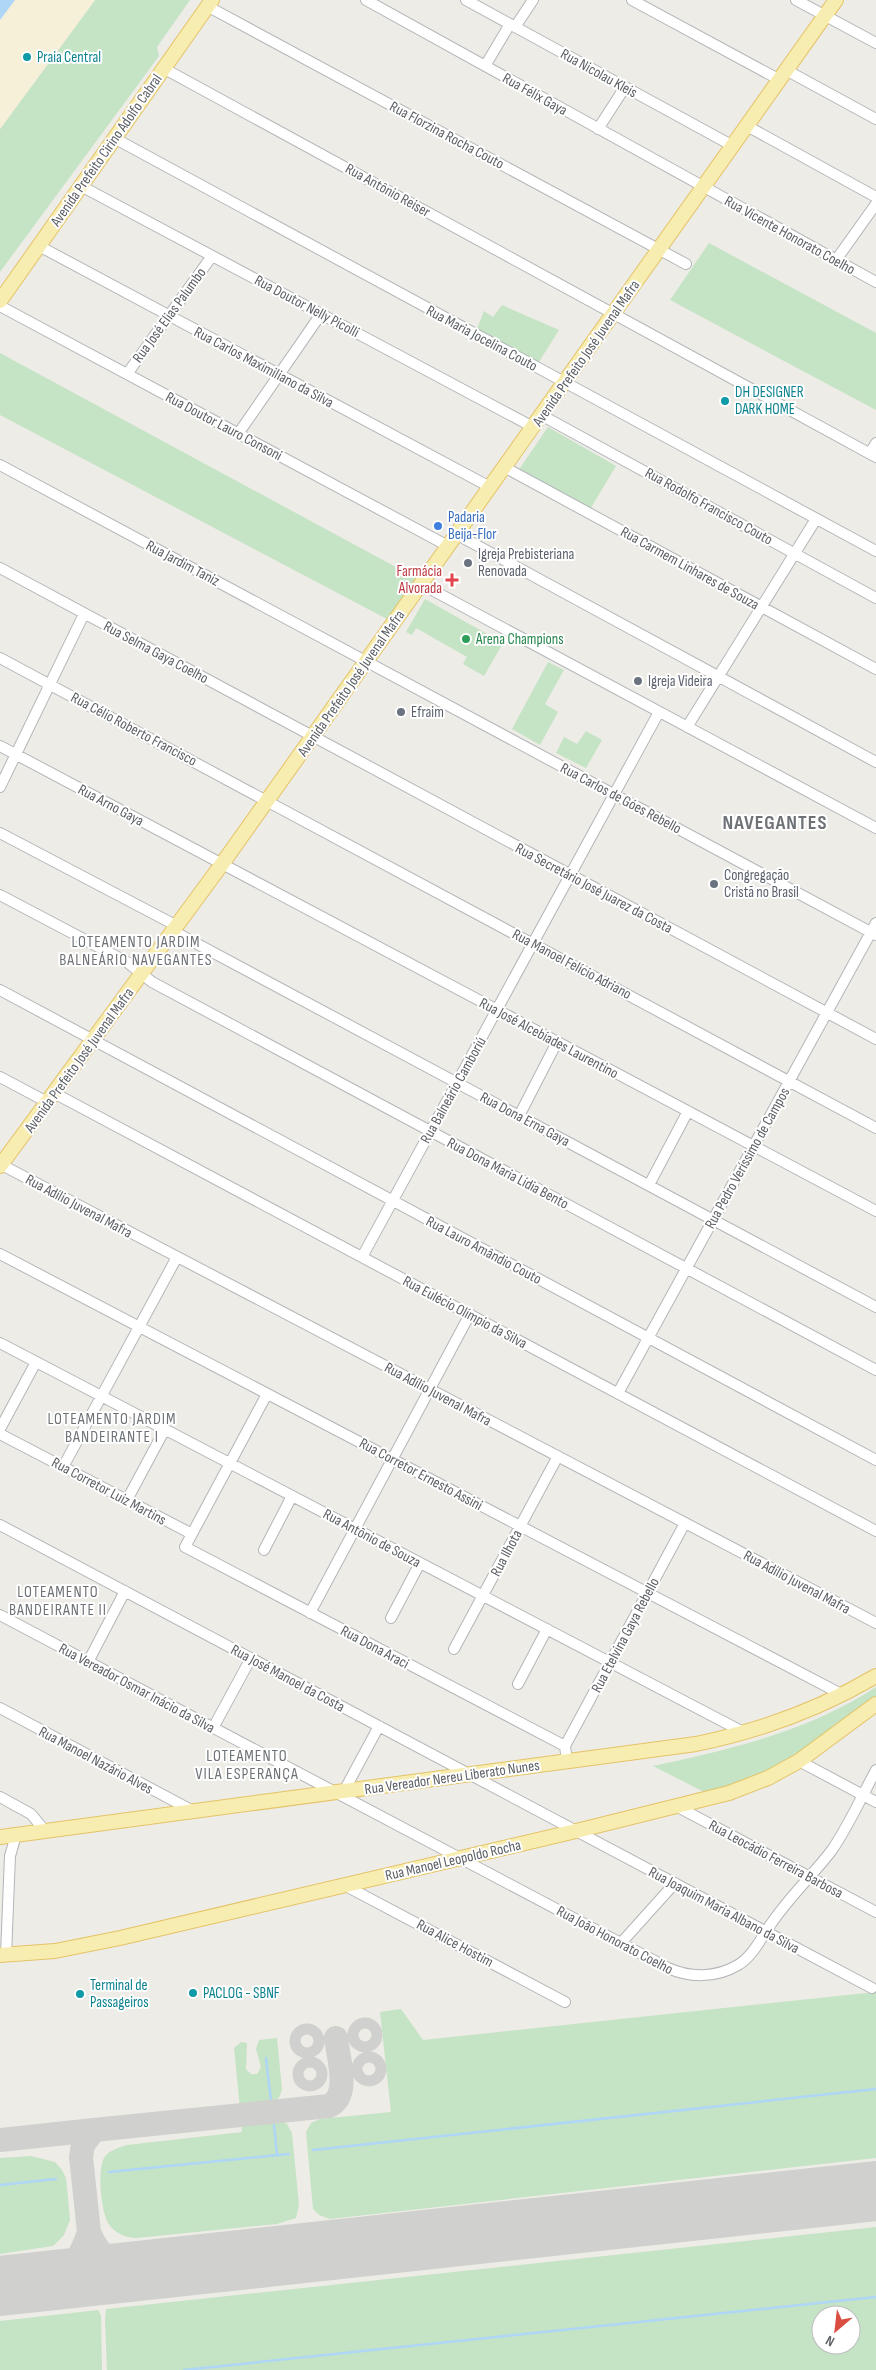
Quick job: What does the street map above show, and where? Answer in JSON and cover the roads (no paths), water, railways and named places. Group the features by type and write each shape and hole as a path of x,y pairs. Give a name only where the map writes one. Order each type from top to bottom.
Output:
{"main road":[{"name":"Avenida Prefeito José Juvenal Mafra","path":"0,1165 222,864 836,0"},
{"name":"Avenida Prefeito Cirino Adolfo Cabral","path":"0,301 209,3"},
{"name":"Rua Vereador Nereu Liberato Nunes","path":"0,1837 688,1745 744,1733 788,1719 843,1695 876,1676"},
{"name":"Rua Manoel Leopoldo Rocha","path":"3,1955 55,1951 120,1938 576,1831 729,1793 768,1778 799,1761 874,1709"}],"street":[{"name":"Rua Félix Gaya","path":"366,0 379,3 485,66 703,188"},
{"name":"Rua Nicolau Kleis","path":"466,0 733,146"},
{"path":"485,66 533,0"},
{"path":"632,0 876,119"},
{"path":"796,0 876,43"},
{"name":"Rua Florzina Rocha Couto","path":"209,3 686,264"},
{"name":"Rua Antônio Reiser","path":"164,68 873,455"},
{"path":"598,130 625,87"},
{"path":"747,126 876,197"},
{"name":"Rua Maria Jocelina Couto","path":"114,138 876,551"},
{"name":"Rua Doutor Nelly Picolli","path":"81,186 533,427"},
{"name":"Rua Vicente Honorato Coelho","path":"703,188 876,282"},
{"path":"836,260 876,204"},
{"name":"Rua Carlos Maximiliano da Silva","path":"39,246 490,487"},
{"name":"Rua José Elias Palumbo","path":"127,374 212,256"},
{"name":"Rua Doutor Lauro Consoni","path":"0,306 448,546"},
{"path":"238,434 321,314"},
{"name":"Rua Rodolfo Francisco Couto","path":"541,415 876,598"},
{"path":"873,455 876,443"},
{"name":"Rua Jardim Taniz","path":"0,465 366,661"},
{"name":"Rua Carmem Linhares de Souza","path":"504,467 876,668"},
{"path":"687,727 816,519"},
{"path":"456,534 876,762"},
{"name":"Rua Selma Gaya Coelho","path":"0,568 313,736"},
{"path":"421,584 876,828"},
{"path":"0,787 84,614"},
{"name":"Rua Célio Roberto Francisco","path":"0,658 267,801"},
{"name":"Rua Carlos de Góes Rebello","path":"366,661 614,795 874,930"},
{"name":"Rua Balneário Camboriú","path":"362,1257 659,712"},
{"name":"Rua Secretário José Juarez da Costa","path":"313,736 876,1039"},
{"name":"Rua Arno Gaya","path":"0,746 222,864"},
{"name":"Rua Manoel Felício Adriano","path":"267,801 876,1128"},
{"name":"Rua Dona Erna Gaya","path":"0,833 457,1083 876,1307"},
{"name":"Rua José Alcebíades Laurentino","path":"222,864 876,1211"},
{"name":"Rua Dona Maria Lídia Bento","path":"0,896 127,962 152,982 876,1370"},
{"name":"Rua Pedro Veríssimo de Campos","path":"618,1393 874,930"},
{"name":"Rua Lauro Amândio Couto","path":"0,990 876,1460"},
{"path":"519,1116 557,1042"},
{"name":"Rua Eulécio Olímpio da Silva","path":"0,1077 51,1097 362,1257 876,1531"},
{"path":"649,1186 688,1111"},
{"name":"Rua Adílio Juvenal Mafra","path":"0,1165 876,1624"},
{"name":"Rua Corretor Ernesto Assini","path":"0,1254 843,1695"},
{"path":"63,1467 177,1257"},
{"path":"310,1613 470,1314"},
{"name":"Rua Antônio de Souza","path":"0,1343 744,1733"},
{"path":"0,1429 36,1362"},
{"path":"192,1534 267,1394"},
{"path":"127,1500 165,1430"},
{"name":"Rua Corretor Luiz Martins","path":"0,1434 192,1534"},
{"name":"Rua Ilhota","path":"454,1649 558,1456"},
{"path":"264,1550 292,1496"},
{"name":"Rua Etelvina Gaya Rebello","path":"565,1746 685,1524"},
{"name":"Rua José Manoel da Costa","path":"0,1525 576,1831"},
{"name":"Rua Dona Araci","path":"192,1534 185,1547 565,1746"},
{"path":"391,1618 420,1563"},
{"path":"88,1662 125,1591"},
{"name":"Rua Vereador Osmar Inácio da Silva","path":"0,1615 213,1728 339,1792 459,1858"},
{"path":"518,1684 546,1629"},
{"path":"213,1728 251,1658"},
{"name":"Rua Manoel Nazário Alves","path":"0,1708 193,1811"},
{"path":"339,1792 379,1726"},
{"path":"565,1746 567,1761"},
{"path":"799,1761 876,1802"},
{"name":"Rua João Honorato Coelho","path":"459,1858 680,1973 701,1976 737,1965 752,1952 837,1842 876,1770"},
{"path":"0,1797 31,1814 45,1831"},
{"name":"Rua Leocádio Ferreira Barbosa","path":"676,1806 876,1912"},
{"name":"Rua Joaquim Maria Albano da Silva","path":"576,1831 872,1988"},
{"path":"3,1955 10,1856 16,1835"},
{"path":"621,1943 674,1883"},
{"name":"Rua Alice Hostim","path":"344,1885 565,2002"}],"water":[{"path":"0,0 15,0 0,20"}],"waterway":[{"path":"266,2058 271,2101"},
{"path":"313,2150 876,2089"},
{"path":"274,2125 277,2155"},
{"path":"109,2172 289,2154"},
{"path":"0,2185 56,2179"},
{"path":"184,2370 876,2297"}],"place":[{"name":"Praia Central","path":"27,57"},
{"name":"DH DESIGNER DARK HOME","path":"725,401"},
{"name":"Padaria Beija-Flor","path":"438,526"},
{"name":"Igreja Prebisteriana Renovada","path":"468,563"},
{"name":"Farmácia Alvorada","path":"452,580"},
{"name":"Arena Champions","path":"466,639"},
{"name":"Igreja Videira","path":"638,681"},
{"name":"Efraim","path":"401,712"},
{"name":"Congregação Cristã no Brasil","path":"714,884"},
{"name":"PACLOG - SBNF","path":"193,1993"},
{"name":"Terminal de Passageiros","path":"80,1994"}],"district":[{"name":"NAVEGANTES","path":"775,822"},
{"name":"LOTEAMENTO JARDIM BALNEÁRIO NAVEGANTES","path":"136,950"},
{"name":"LOTEAMENTO JARDIM BANDEIRANTE I","path":"112,1427"},
{"name":"LOTEAMENTO BANDEIRANTE II","path":"58,1600"},
{"name":"LOTEAMENTO VILA ESPERANÇA","path":"247,1764"}]}
